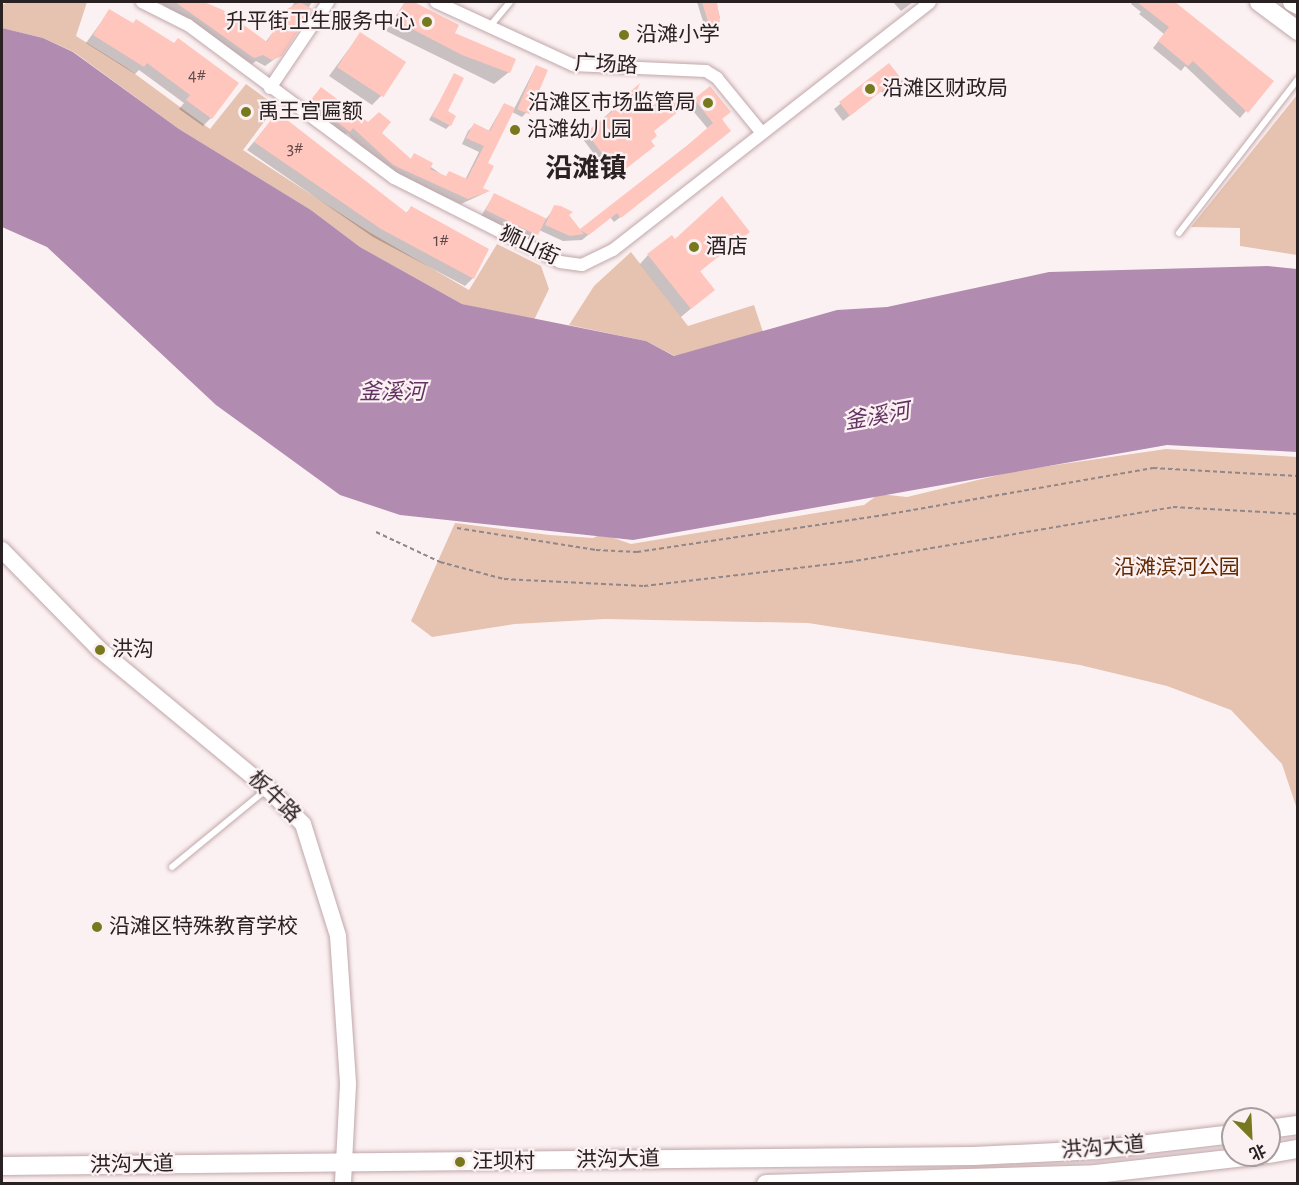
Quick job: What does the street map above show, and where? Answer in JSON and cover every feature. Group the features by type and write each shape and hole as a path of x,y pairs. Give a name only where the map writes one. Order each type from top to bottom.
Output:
{"main road":[{"path":"1259,2 1298,31"},
{"name":"板牛路","path":"2,550 100,650 268,789 303,824 338,936 348,1084 343,1184"},
{"path":"1281,1127 1298,1125"},
{"name":"洪沟大道","path":"2,1166 974,1156 1097,1150 1221,1136"},
{"path":"1281,1152 1298,1149"},
{"path":"1214,1163 1221,1160"},
{"name":"洪沟大道","path":"766,1184 975,1180 1221,1162"}],"street":[{"name":"狮山街","path":"142,2 188,25 394,178 570,265 602,259 930,2"},
{"path":"270,88 328,2"},
{"name":"广场路","path":"436,2 573,65 706,71 717,78 762,133"}],"lane":[{"path":"490,27 510,2"},
{"path":"1179,233 1298,79"},
{"path":"172,867 268,789"}],"path":[{"path":"457,528 596,550 637,552 884,515 1153,468 1298,476"},
{"path":"376,531 440,562 504,579 644,586 849,562 1173,507 1298,514"}],"green space":[{"path":"8,2 87,2 76,36 127,68 210,129 246,84 276,106 243,150 369,232 469,290 497,244 541,266 549,289 534,320 462,304 360,247 311,210 179,129 74,52 43,38 2,28 2,5"},
{"path":"1297,95 1297,255 1240,246 1240,228 1191,227"},
{"path":"631,252 688,326 754,305 763,332 675,356 646,341 569,325 594,286"},
{"name":"沿滩滨河公园","path":"1166,449 1297,457 1297,809 1282,764 1231,710 1167,686 1080,665 808,623 605,619 515,624 432,637 411,621 455,523 550,535 593,538 602,534 631,544 864,505 879,494 907,497 1015,471"}],"water":[{"name":"釜溪河","path":"2,28 43,38 73,52 179,129 311,210 360,247 462,304 646,341 674,356 837,310 887,307 1049,272 1268,266 1297,269 1297,452 1167,445 633,540 400,515 340,495 216,405 47,247 2,227"}],"building":[{"path":"175,2 204,2 223,10 267,42 287,9 300,2 312,9 282,56 272,60 263,55 254,58"},
{"path":"405,2 414,2 459,25 455,33 516,59 510,73 462,55 395,20"},
{"path":"702,2 717,2 720,22 709,25"},
{"path":"1137,2 1175,2 1274,81 1248,113 1193,61 1188,66 1158,41 1169,27"},
{"path":"109,9 133,23 136,19 174,43 178,38 239,83 212,119 186,100 190,95 147,63 144,67 93,35"},
{"path":"360,32 406,62 383,97 337,67"},
{"name":"沿滩区财政局","path":"889,63 904,82 892,91 888,86 850,116 839,102"},
{"path":"536,65 548,70 529,114 517,109"},
{"path":"454,73 464,78 448,111 456,116 451,126 432,116"},
{"path":"640,83 634,99 645,112 670,92 683,108 654,131 657,136 651,141 655,146 618,175 586,132 618,107 616,104"},
{"path":"710,86 731,112 722,119 731,131 621,218 617,213 589,235 580,230 584,234 570,236 545,225 554,205 573,212 569,215 580,229 689,144 713,123 694,99"},
{"path":"321,87 368,122 379,112 391,122 382,133 411,159 414,153 433,163 430,169 446,176 449,171 467,179 484,146 466,138 474,123 490,131 504,103 515,108 488,163 494,166 483,188 490,191 468,199 393,165 353,128 350,132 310,101"},
{"path":"277,112 407,213 411,206 489,249 474,279 381,229 254,142"},
{"path":"494,193 546,218 538,236 486,210"},
{"name":"酒店","path":"722,196 750,232 700,271 715,290 691,309 647,254 672,235 675,239"}],"place":[{"name":"升平街卫生服务中心","path":"427,22"},
{"name":"沿滩小学","path":"624,35"},
{"name":"沿滩区财政局","path":"870,89"},
{"name":"沿滩区市场监管局","path":"708,103"},
{"name":"禹王宫匾额","path":"246,112"},
{"name":"沿滩幼儿园","path":"515,130"},
{"name":"酒店","path":"694,247"},
{"name":"洪沟","path":"100,650"},
{"name":"沿滩区特殊教育学校","path":"97,927"},
{"name":"汪坝村","path":"460,1162"}],"district":[{"name":"沿滩镇","path":"586,169"}]}
